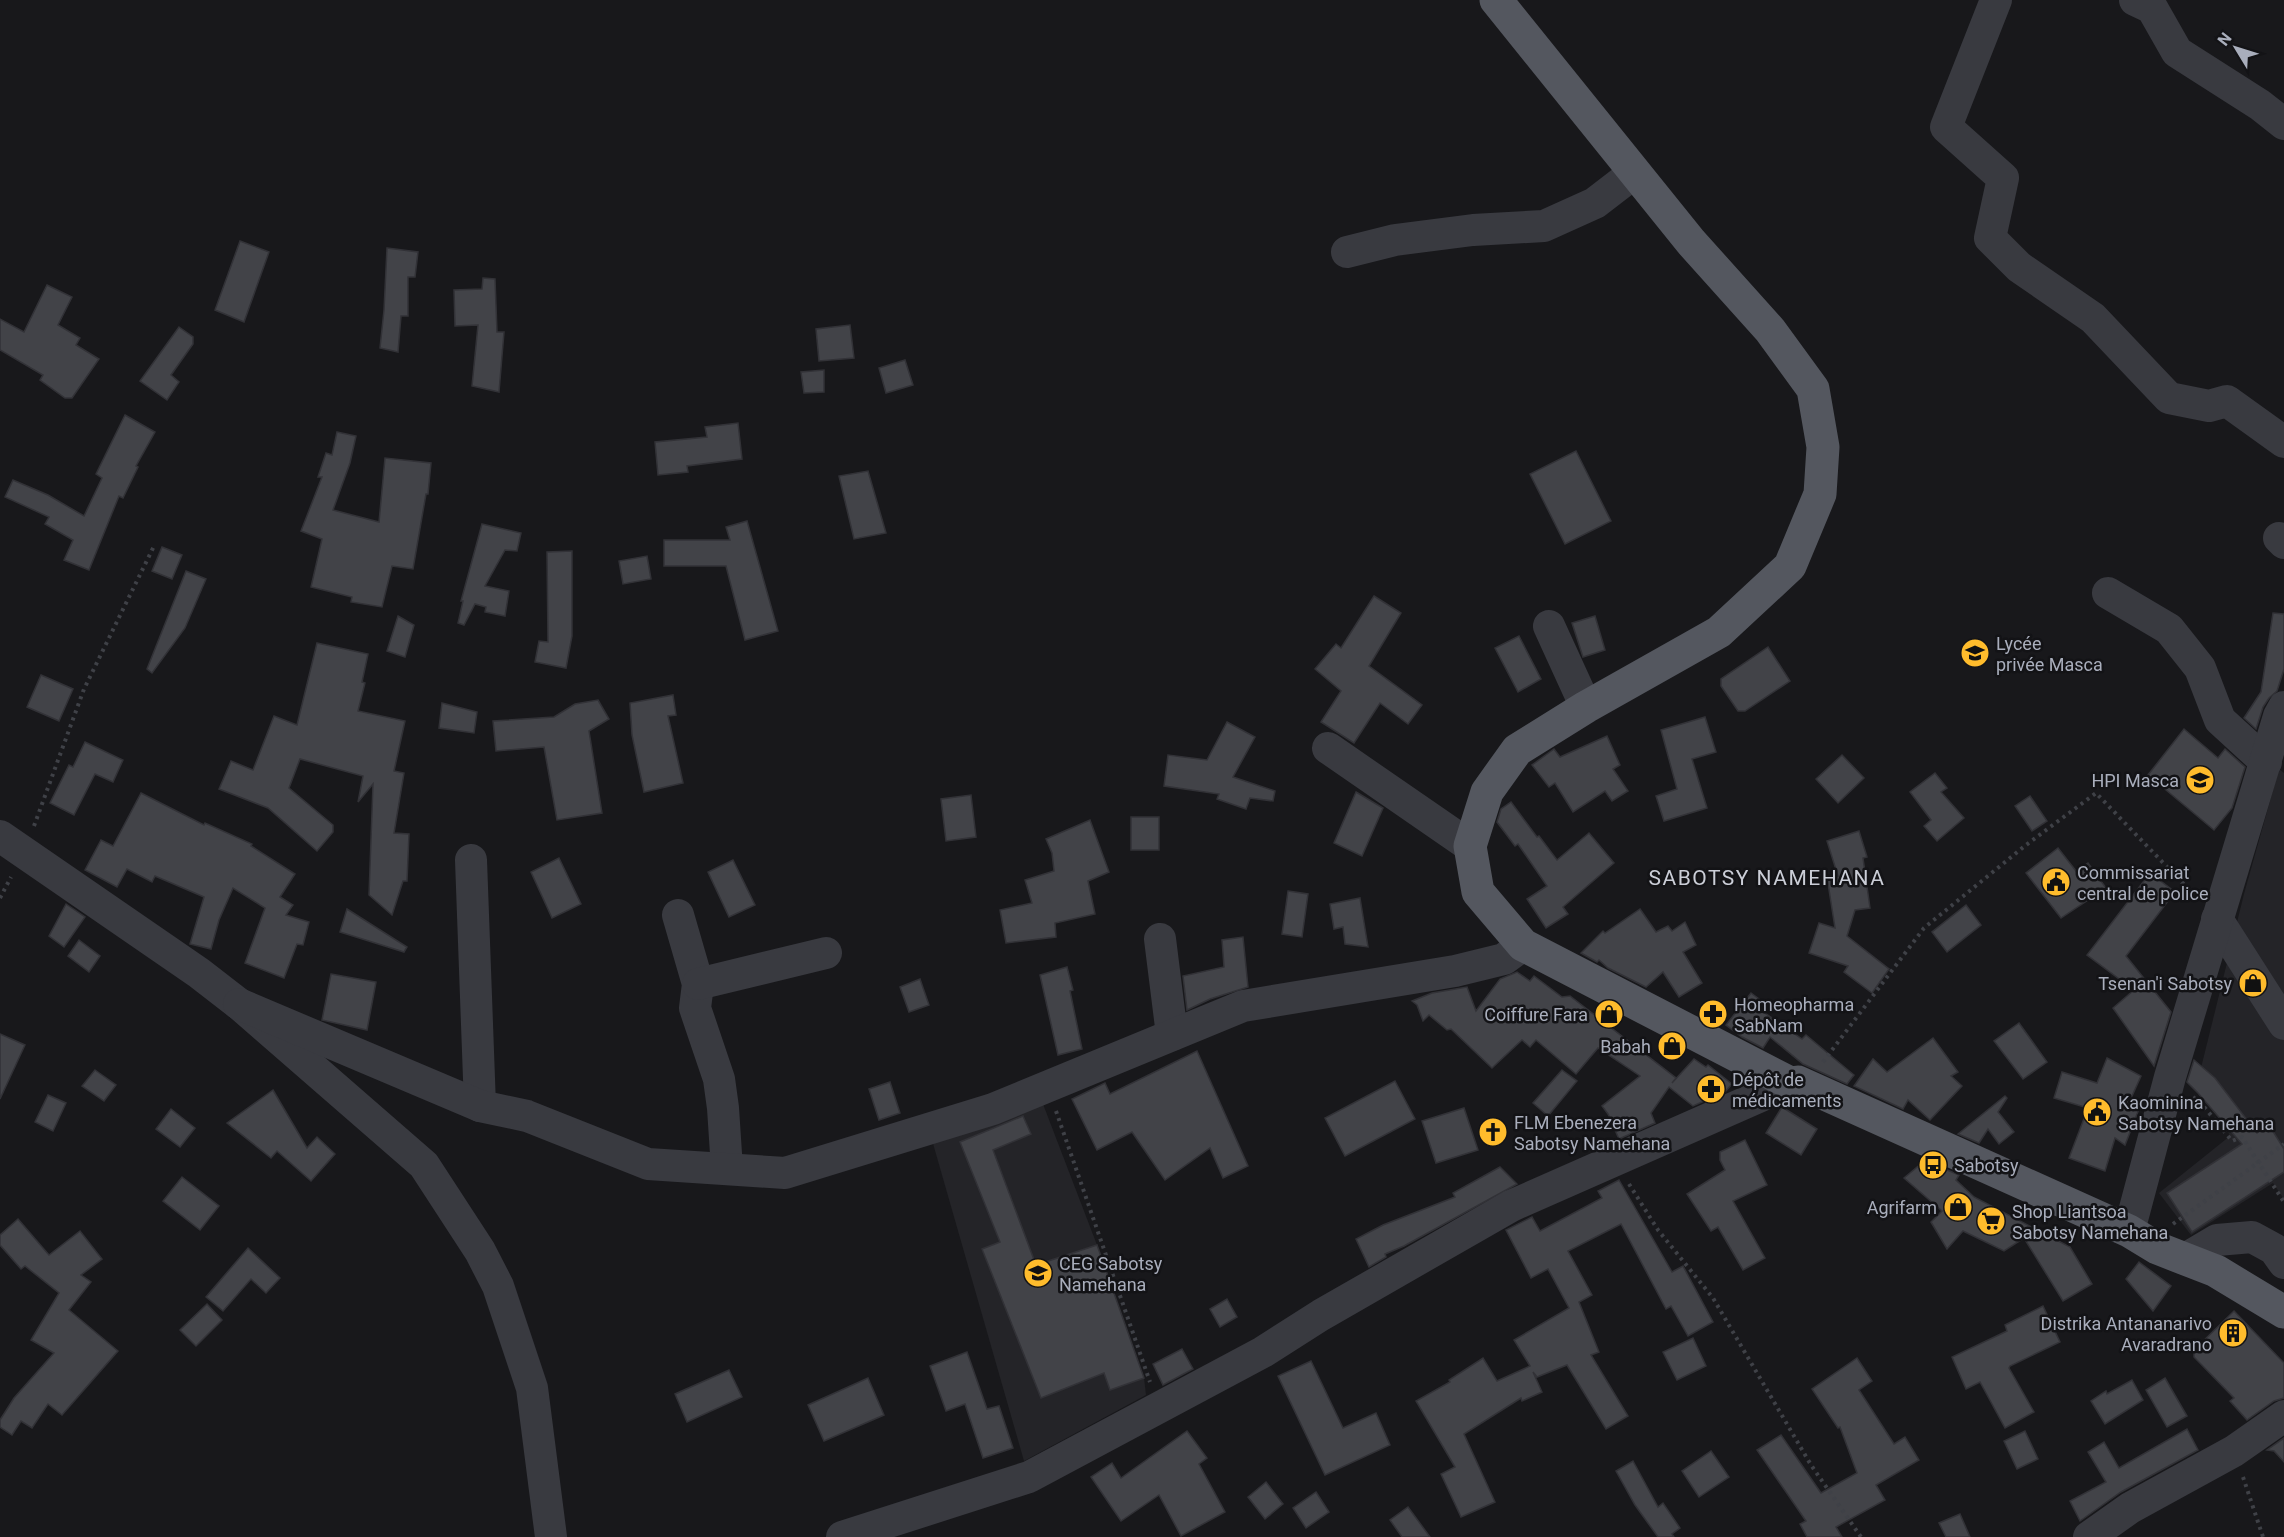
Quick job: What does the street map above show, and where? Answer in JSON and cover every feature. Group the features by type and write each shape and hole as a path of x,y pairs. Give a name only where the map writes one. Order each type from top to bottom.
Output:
{"main road":[{"path":"1496,0 1691,242 1770,330 1813,389 1823,447 1820,494 1790,566 1719,632 1586,706 1517,750 1487,792 1470,846 1478,892 1523,945 1794,1083 2129,1231 2171,1254 2202,1264 2284,1312"}],"street":[{"path":"1996,0 1946,127 2003,178 1990,238 2019,267 2093,318 2169,398 2209,406 2227,401 2284,442"},
{"path":"2135,0 2152,8 2177,52 2260,105 2284,124"},
{"path":"1347,252 1395,240 1473,230 1544,226 1595,203 1634,172"},
{"path":"2108,593 2169,628 2200,668 2220,720 2266,762"},
{"path":"1549,626 1586,706"},
{"path":"2129,1231 2170,1077 2284,707"},
{"path":"1328,748 1470,846"},
{"path":"13,843 199,973 239,1004 424,1164 480,1251 498,1286 532,1388 551,1537"},
{"path":"471,860 480,1106"},
{"path":"678,915 698,984 695,1008 719,1080 727,1169"},
{"path":"2217,919 2284,1024"},
{"path":"1160,939 1172,1035"},
{"path":"239,1004 480,1106 528,1116 648,1164 785,1173 993,1109 1243,1006 1455,971 1504,959 1523,945"},
{"path":"698,984 826,953"},
{"path":"842,1537 1029,1477 1263,1352 1321,1315 1511,1206 1794,1083"},
{"path":"2171,1254 2217,1240 2252,1238 2274,1249 2284,1263"},
{"path":"2089,1537 2130,1508 2234,1451 2284,1416"}],"path":[{"path":"0,898 13,843 84,689 154,546"},
{"path":"1794,1083 1815,1074 1924,928 2026,845 2096,793 2217,919"},
{"path":"2170,1077 2205,1108 2232,1142 2242,1137 2284,1202"},
{"path":"1048,1087 1160,1408"},
{"path":"2171,1254 2175,1221 2284,1144"},
{"path":"1616,1160 1658,1230 1713,1298 1811,1465 1861,1537"},
{"path":"2234,1451 2264,1537"}],"shaded area":[{"name":"Tsenan'i Sabotsy","path":"2279,769 2284,773 2284,1199 2273,1183 2191,1235 2159,1193 2230,1136 2200,1072 2244,894"},
{"name":"CEG Sabotsy Namehana","path":"1038,1091 1097,1245 1144,1378 1146,1395 1024,1461 932,1140"}],"building":[{"path":"240,241 269,252 244,322 215,310"},
{"path":"387,248 418,252 415,277 408,277 408,316 401,316 398,352 380,348"},
{"path":"483,278 495,279 497,332 504,332 499,392 472,386 478,325 455,326 454,290 482,289"},
{"path":"47,285 72,297 58,325 80,338 76,345 99,359 72,398 65,398 40,380 43,375 0,350 0,319 24,332"},
{"path":"850,325 854,358 819,361 816,329"},
{"path":"179,327 193,337 193,344 171,375 179,382 167,400 140,381"},
{"path":"905,360 913,385 886,393 879,368"},
{"path":"824,370 824,392 804,393 801,372"},
{"path":"125,415 155,432 136,466 138,467 123,498 119,496 89,570 64,560 73,540 45,524 49,517 5,497 13,480 48,495 84,516 102,478 96,474"},
{"path":"738,423 742,459 687,466 688,472 658,475 655,442 707,437 705,427"},
{"path":"337,432 356,436 350,463 333,510 379,522 385,458 431,463 428,494 426,494 413,569 392,566 382,607 351,602 352,597 311,587 322,539 301,531 322,477 318,477 326,453 332,455"},
{"path":"1576,451 1611,521 1565,544 1530,474"},
{"path":"868,471 886,533 854,539 839,476"},
{"path":"747,521 778,631 745,640 726,566 664,566 664,540 730,540 726,527"},
{"path":"482,524 521,533 517,551 505,550 485,586 509,591 505,616 485,612 486,607 475,604 464,625 458,623 463,601 461,601"},
{"path":"162,547 182,555 172,579 152,571"},
{"path":"572,551 572,636 566,668 535,662 539,641 548,642 547,552"},
{"path":"647,556 651,579 623,584 619,561"},
{"path":"186,571 206,579 185,628 152,673 147,669"},
{"path":"1374,596 1401,613 1369,666 1422,705 1408,724 1380,703 1354,743 1321,722 1341,691 1315,669 1336,644 1341,648"},
{"path":"2273,613 2284,614 2284,669 2277,691 2263,707 2256,729 2244,718 2261,692"},
{"path":"398,616 414,625 405,657 387,651"},
{"path":"1595,616 1605,650 1583,657 1572,623"},
{"path":"1519,636 1541,679 1518,692 1495,648"},
{"path":"317,643 368,654 362,682 365,683 358,711 405,721 394,771 404,773 394,833 409,834 407,881 403,881 392,915 369,895 373,784 358,802 363,776 300,759 289,788 333,825 333,832 317,851 268,808 219,789 231,761 253,770 274,716 297,725"},
{"path":"1768,647 1790,681 1745,711 1738,711 1721,686 1721,679"},
{"path":"41,675 73,689 59,721 27,707"},
{"path":"673,695 676,715 668,716 683,783 644,792 632,735 630,703"},
{"path":"598,700 609,719 589,731 602,813 557,820 544,747 496,751 493,721 554,717 575,704"},
{"path":"442,703 477,712 474,733 439,728"},
{"path":"1705,717 1716,752 1692,759 1707,808 1664,821 1656,796 1677,789 1661,730"},
{"path":"1227,722 1255,737 1233,777 1275,791 1273,801 1250,798 1246,809 1217,799 1219,794 1164,786 1168,755 1207,760"},
{"name":"HPI Masca","path":"2184,729 2218,758 2225,749 2245,767 2232,808 2214,830 2148,775"},
{"path":"1607,736 1620,765 1613,769 1628,791 1612,801 1605,791 1573,812 1555,783 1549,787 1532,765 1554,749 1560,757"},
{"path":"85,742 123,760 113,782 95,774 74,815 50,803 69,765 73,767"},
{"path":"1842,755 1864,778 1838,803 1816,779"},
{"path":"1935,773 1947,788 1941,792 1964,818 1937,841 1924,826 1931,820 1910,792"},
{"path":"1356,792 1383,808 1362,856 1334,843"},
{"path":"141,793 204,825 205,823 252,844 251,846 295,874 280,897 293,905 286,915 309,922 303,945 297,944 284,978 245,963 265,908 233,888 219,920 211,949 190,944 204,897 155,876 152,882 127,869 117,887 85,870 101,840 113,846"},
{"path":"971,795 976,837 946,841 941,799"},
{"path":"2030,796 2047,821 2032,831 2015,806"},
{"path":"1511,802 1557,860 1589,833 1614,863 1563,907 1568,914 1546,928 1527,899 1547,886 1518,844 1515,846 1497,822 1501,809"},
{"path":"1131,817 1159,817 1159,850 1131,850"},
{"path":"1090,820 1109,872 1088,881 1095,914 1055,923 1056,937 1006,943 1000,910 1032,903 1025,880 1054,871 1052,853 1046,839"},
{"path":"1859,831 1867,857 1863,858 1870,908 1855,910 1847,936 1889,969 1872,993 1844,972 1848,966 1809,953 1819,923 1835,928 1827,877 1838,876 1827,841"},
{"path":"2058,848 2076,871 2088,863 2106,888 2061,918 2026,873"},
{"path":"559,858 581,904 552,918 531,872"},
{"path":"733,860 755,905 729,917 708,872"},
{"path":"2150,873 2175,892 2126,956 2171,1012 2154,1066 2113,1008 2134,990 2087,955"},
{"path":"1288,891 1308,894 1302,937 1282,934"},
{"path":"1360,898 1368,947 1345,944 1343,927 1334,929 1330,904"},
{"path":"66,904 85,917 64,947 49,936"},
{"path":"1966,905 1981,925 1947,952 1932,932"},
{"path":"347,909 407,947 404,952 340,932"},
{"path":"1640,909 1656,932 1668,926 1672,931 1685,922 1696,945 1683,952 1702,983 1679,997 1663,972 1646,987 1608,968 1599,960 1597,962 1581,953 1603,931 1605,933"},
{"path":"1243,937 1248,987 1210,999 1187,1010 1183,976 1224,967 1222,940"},
{"path":"79,940 100,956 89,972 68,956"},
{"path":"1067,967 1082,1049 1058,1055 1040,975"},
{"path":"1517,972 1530,981 1534,976 1562,997 1570,996 1676,1078 1672,1083 1694,1059 1706,1067 1708,1065 1732,1084 1725,1092 1693,1106 1669,1087 1651,1113 1655,1123 1619,1139 1602,1106 1640,1076 1598,1048 1576,1074 1536,1040 1530,1047 1522,1040 1492,1068 1451,1029 1447,1030 1429,1015 1423,1021 1417,1005 1412,1001 1432,993 1467,987 1476,1011 1500,979"},
{"path":"331,974 376,982 367,1030 322,1020"},
{"path":"920,979 929,1005 909,1012 900,987"},
{"path":"1751,993 1767,1005 1762,1011 1802,1039 1806,1035 1854,1075 1847,1084 1803,1064 1770,1037 1763,1048 1726,1025"},
{"path":"2019,1023 2047,1062 2023,1079 1994,1041"},
{"path":"0,1034 25,1045 0,1099"},
{"path":"1933,1038 1958,1072 1951,1076 1962,1086 1930,1120 1908,1100 1903,1109 1854,1086 1873,1059 1887,1072"},
{"path":"1197,1051 1248,1166 1223,1178 1210,1148 1165,1180 1132,1132 1097,1150 1072,1099 1105,1083 1110,1094"},
{"path":"2107,1058 2141,1076 2128,1105 2139,1109 2125,1145 2115,1138 2105,1171 2069,1158 2088,1108 2054,1098 2062,1072 2097,1083"},
{"path":"2194,1060 2215,1078 2257,1133 2269,1125 2284,1149 2284,1172 2192,1232 2167,1193 2242,1144 2187,1082"},
{"path":"95,1070 116,1085 104,1101 82,1086"},
{"path":"1562,1070 1577,1081 1548,1116 1533,1103"},
{"path":"1395,1081 1415,1119 1345,1156 1325,1118"},
{"path":"890,1082 900,1113 879,1120 869,1089"},
{"path":"273,1090 307,1148 317,1137 335,1154 311,1181 277,1151 271,1158 227,1123"},
{"path":"48,1095 66,1103 53,1131 35,1122"},
{"path":"2005,1096 2007,1098 1998,1112 2014,1132 1999,1144 1988,1129 1979,1143 1958,1134"},
{"path":"1782,1107 1817,1129 1801,1155 1766,1133"},
{"path":"1464,1108 1478,1150 1436,1163 1422,1121"},
{"path":"171,1109 195,1128 180,1147 156,1129"},
{"path":"1023,1116 1031,1134 993,1150 1036,1265 1097,1245 1144,1378 1110,1390 1104,1373 1041,1398 982,1249 1000,1242 960,1142"},
{"path":"1745,1140 1767,1185 1733,1201 1765,1258 1743,1270 1718,1227 1711,1231 1687,1194 1725,1170 1720,1160 1720,1152"},
{"path":"1922,1163 1927,1167 1931,1163 1959,1175 1956,1180 1974,1197 2070,1247 2092,1284 2063,1301 2024,1238 2004,1251 1963,1231 1947,1249 1931,1222 1942,1211 1904,1178"},
{"path":"1500,1167 1517,1184 1404,1246 1385,1254 1386,1257 1369,1267 1356,1239 1383,1225 1455,1197 1453,1193"},
{"path":"182,1177 219,1206 200,1230 163,1201"},
{"path":"1619,1180 1672,1272 1683,1266 1713,1322 1688,1336 1671,1306 1666,1309 1621,1224 1568,1251 1592,1295 1579,1302 1599,1352 1591,1355 1628,1416 1606,1429 1567,1365 1537,1377 1533,1372 1542,1392 1522,1401 1521,1398 1464,1434 1495,1502 1461,1517 1441,1474 1455,1467 1416,1401 1450,1382 1449,1380 1483,1358 1497,1381 1530,1366 1514,1340 1569,1308 1548,1269 1531,1278 1506,1230 1532,1217 1540,1231 1602,1198 1598,1191"},
{"path":"18,1219 49,1255 80,1231 102,1259 81,1275 91,1282 69,1310 118,1351 62,1415 48,1404 32,1428 21,1421 12,1435 0,1427 0,1420 14,1398 54,1353 31,1340 59,1293 25,1266 21,1269 0,1245 0,1235"},
{"path":"248,1248 280,1278 266,1293 251,1279 223,1311 206,1297"},
{"path":"2139,1262 2171,1286 2153,1311 2126,1279"},
{"path":"1227,1299 1237,1317 1220,1327 1210,1309"},
{"path":"207,1304 222,1320 196,1346 180,1330"},
{"path":"2043,1306 2060,1342 2010,1366 2009,1368 2034,1412 2005,1428 1980,1382 1966,1389 1952,1357 2007,1331 2005,1325"},
{"name":"Distrika Antananarivo Avaradrano","path":"2234,1311 2284,1363 2284,1398 2274,1401 2247,1420 2230,1401 2234,1398 2194,1357 2194,1350"},
{"path":"1693,1338 1706,1366 1677,1380 1663,1352"},
{"path":"1182,1349 1193,1369 1163,1385 1153,1364"},
{"path":"967,1352 987,1409 999,1406 1013,1448 983,1458 965,1404 946,1411 930,1366"},
{"path":"1857,1358 1872,1381 1859,1390 1894,1444 1905,1437 1919,1460 1876,1485 1885,1500 1836,1527 1842,1537 1807,1537 1800,1524 1806,1521 1757,1450 1781,1435 1821,1493 1857,1473 1840,1427 1838,1428 1812,1389"},
{"path":"1311,1361 1343,1428 1376,1413 1390,1445 1325,1475 1278,1376"},
{"path":"729,1370 742,1397 687,1422 675,1394"},
{"path":"868,1378 884,1415 824,1441 808,1405"},
{"path":"2165,1378 2187,1416 2167,1427 2146,1390"},
{"path":"2132,1380 2143,1400 2105,1424 2091,1401 2106,1391 2107,1394"},
{"path":"2187,1429 2198,1450 2121,1492 2080,1521 2070,1501 2106,1482 2088,1452 2104,1442 2119,1468"},
{"path":"1187,1431 1207,1458 1199,1464 1225,1512 1181,1536 1159,1495 1121,1521 1091,1477 1112,1463 1121,1478"},
{"path":"2025,1431 2038,1459 2017,1469 2004,1441"},
{"path":"2284,1438 2284,1462 2274,1451 2267,1450"},
{"path":"1711,1451 1729,1477 1699,1497 1682,1471"},
{"path":"1633,1461 1658,1507 1663,1503 1680,1528 1672,1534 1674,1537 1658,1537 1635,1505 1616,1471"},
{"path":"1266,1482 1283,1504 1265,1519 1248,1497"},
{"path":"1316,1492 1329,1512 1306,1528 1293,1508"},
{"path":"1408,1507 1430,1537 1402,1537 1390,1520"},
{"path":"1960,1514 1970,1537 1946,1537 1939,1523"}],"place":[{"name":"Lycée privée Masca","path":"1975,653"},
{"name":"HPI Masca","path":"2200,780"},
{"name":"Commissariat central de police","path":"2056,882"},
{"name":"Tsenan'i Sabotsy","path":"2253,983"},
{"name":"Coiffure Fara","path":"1609,1014"},
{"name":"Homeopharma SabNam","path":"1713,1014"},
{"name":"Babah","path":"1672,1046"},
{"name":"Dépôt de médicaments","path":"1711,1089"},
{"name":"Kaominina Sabotsy Namehana","path":"2097,1112"},
{"name":"FLM Ebenezera Sabotsy Namehana","path":"1493,1132"},
{"name":"Sabotsy","path":"1933,1165"},
{"name":"Agrifarm","path":"1958,1207"},
{"name":"Shop Liantsoa Sabotsy Namehana","path":"1991,1221"},
{"name":"CEG Sabotsy Namehana","path":"1038,1273"},
{"name":"Distrika Antananarivo Avaradrano","path":"2233,1333"}],"district":[{"name":"SABOTSY NAMEHANA","path":"1767,878"}]}
